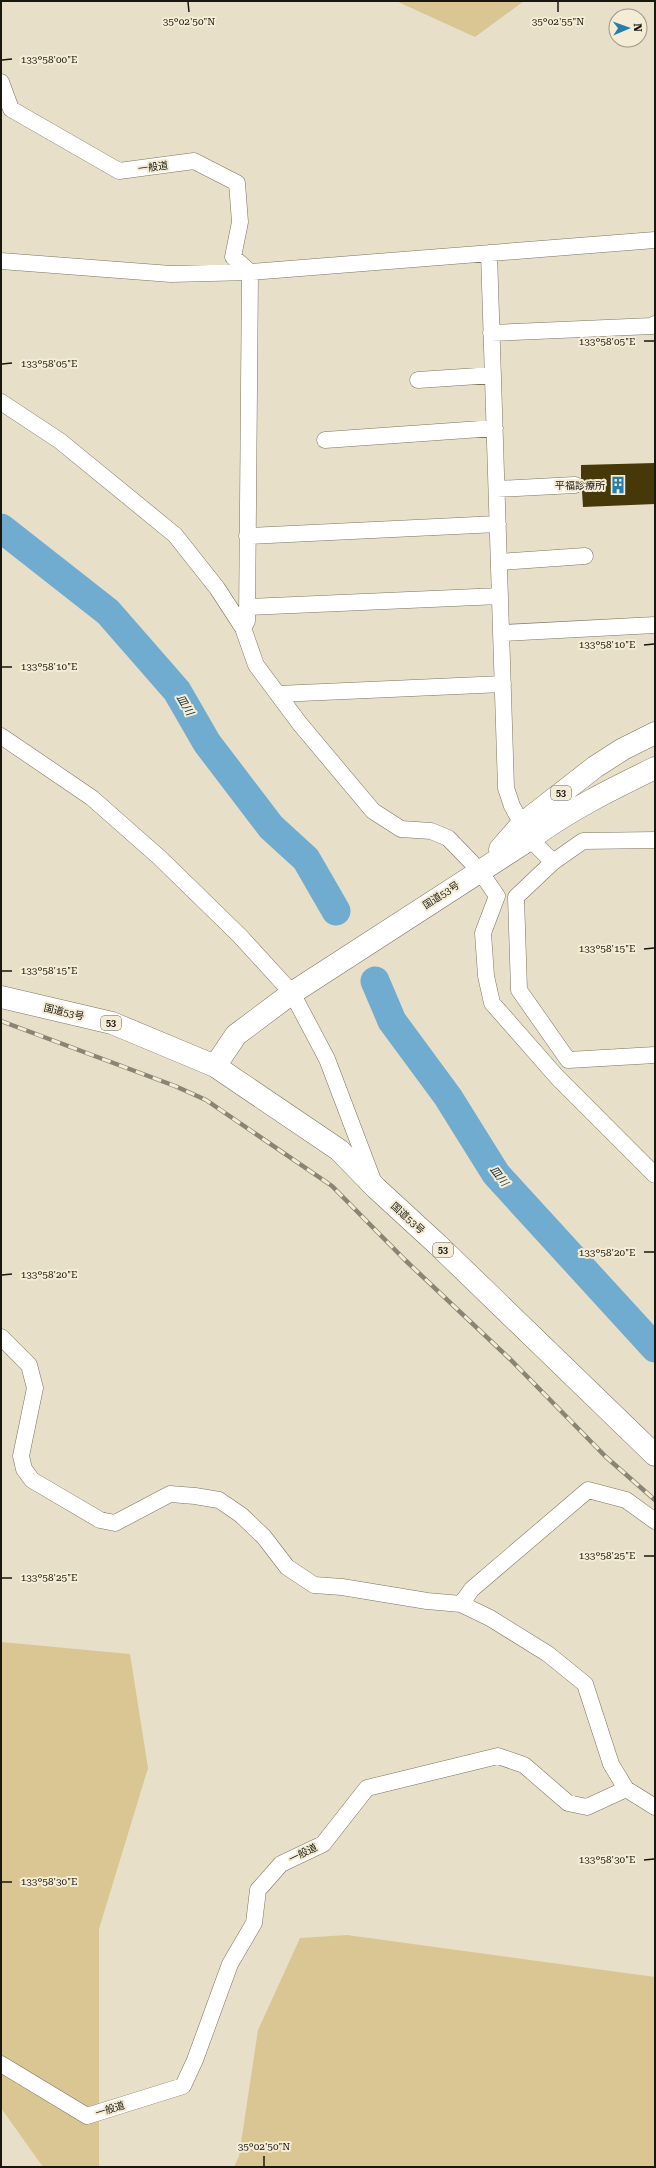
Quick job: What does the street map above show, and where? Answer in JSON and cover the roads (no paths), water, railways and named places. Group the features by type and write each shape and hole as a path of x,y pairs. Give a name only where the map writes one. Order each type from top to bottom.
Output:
{"highway":[{"name":"国道53号","path":"215,1066 236,1035 299,988 471,875 527,831 594,767 655,732"},
{"name":"国道53号","path":"527,831 552,823 609,790 655,768"},
{"name":"国道53号","path":"1,997 112,1023 215,1066 339,1150 376,1188 438,1245 655,1455"}],"street":[{"name":"一般道","path":"1,82 11,109 119,171 194,161 237,183 240,222 233,257 250,272"},
{"path":"1,261 171,274 250,272 655,240"},
{"path":"489,253 506,788 512,806 527,831 553,862"},
{"path":"243,628 247,621 250,272"},
{"path":"491,333 652,326 655,324"},
{"path":"418,380 493,375"},
{"path":"1,402 60,440 175,535 217,588 243,628 256,665 300,724 373,811 401,829 431,831 448,838 471,875 498,896 483,933 486,976 492,1003 557,1077 655,1175"},
{"path":"325,440 495,428"},
{"path":"496,488 575,485"},
{"path":"248,536 498,524"},
{"path":"499,562 585,556"},
{"path":"247,607 500,596"},
{"path":"501,633 655,625"},
{"path":"278,694 503,684"},
{"path":"1,736 92,798 160,858 240,936 299,988 376,1188"},
{"path":"568,1060 519,990 516,897 553,862 583,841 655,840"},
{"path":"568,1060 655,1055"},
{"path":"557,1077 568,1060"},
{"path":"1,1337 29,1365 35,1388 21,1456 24,1469 32,1480 100,1520 115,1522 170,1494 219,1500 241,1515 264,1537 288,1567 314,1585 342,1587 427,1601 460,1604 490,1618 548,1654 585,1684 611,1764 626,1789 655,1807"},
{"path":"460,1604 472,1589 588,1490 626,1500 655,1521"},
{"name":"一般道","path":"1,2064 87,2116 183,2086 195,2060 230,1964 254,1923 258,1890 281,1864 323,1844 367,1788 498,1756 524,1765 568,1803 587,1807 626,1789"}],"waterway":[{"name":"皿川","path":"1,528 108,612 177,691 207,743 271,827 306,859 336,911"},
{"name":"皿川","path":"375,981 392,1021 448,1097 496,1174 655,1348"}],"railway":[{"path":"1,1021 175,1086 206,1100 332,1186 405,1260 510,1359 606,1457 655,1500"}],"place":[{"name":"平福診療所","path":"618,485"}]}
